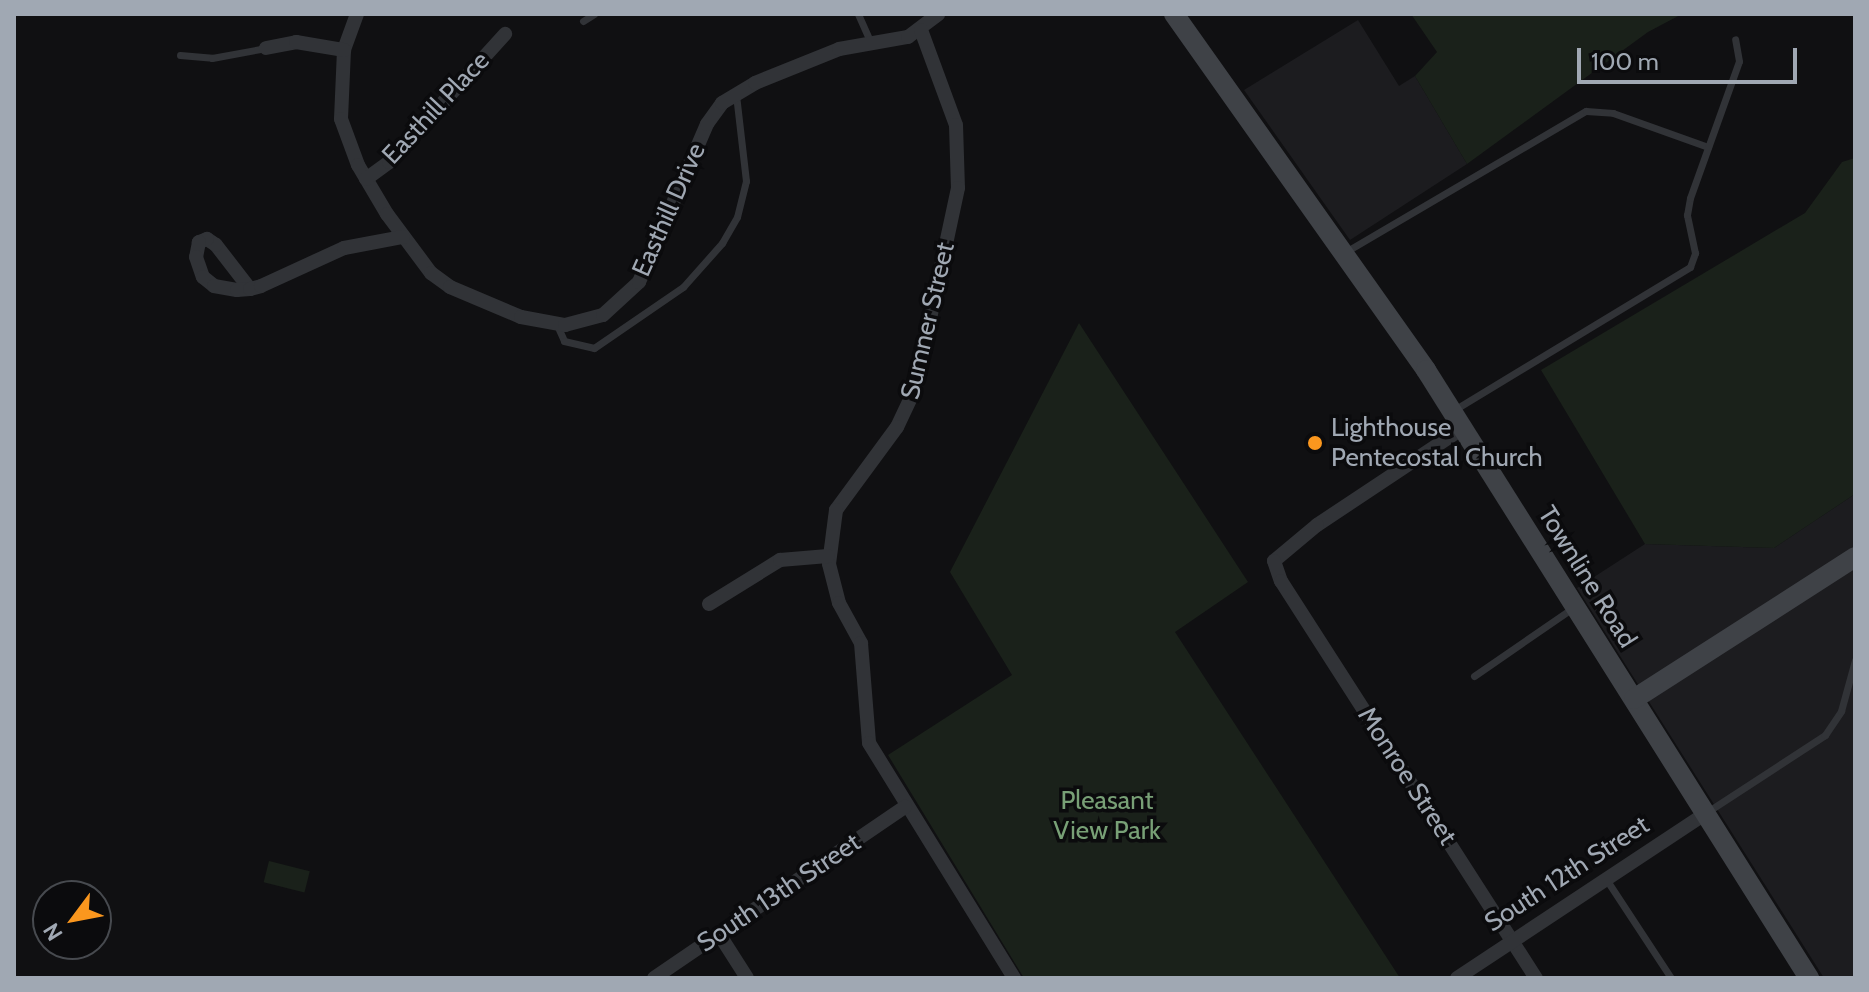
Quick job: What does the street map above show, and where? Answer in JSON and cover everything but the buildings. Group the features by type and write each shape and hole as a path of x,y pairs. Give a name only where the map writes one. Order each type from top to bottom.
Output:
{"street":[{"path":"357,14 344,50 341,119 366,179 403,237 431,273 461,294 557,325"},
{"name":"Easthill Drive","path":"557,325 603,315 639,282 707,124 735,94 839,49 921,30 938,14"},
{"name":"Townline Road","path":"1174,14 1458,420 1809,978"},
{"name":"Sumner Street","path":"921,30 956,125 958,188 911,399 897,427 845,492 830,530 828,556 833,586 861,643 865,733 905,807 1014,978"},
{"name":"Easthill Place","path":"366,179 389,162 505,34"},
{"path":"266,48 296,42 344,50"},
{"path":"250,289 344,248 403,237"},
{"name":"Monroe Street","path":"1458,420 1274,561 1278,574 1536,978"},
{"path":"709,604 780,560 828,556"},
{"path":"1634,699 1855,557"},
{"name":"South 13th Street","path":"654,978 905,807"},
{"name":"South 12th Street","path":"1457,978 1706,813"},
{"path":"719,934 747,978"}],"lane":[{"path":"583,21 594,14"},
{"path":"858,14 871,43"},
{"path":"1458,420 1690,267 1695,253 1687,215 1739,61 1735,39"},
{"path":"180,55 212,58 266,48"},
{"path":"557,325 564,341 594,348 683,287 722,243 737,217 746,181 735,94"},
{"path":"1344,253 1586,111 1613,113 1708,147"},
{"path":"1474,676 1575,606"},
{"path":"1706,813 1825,735 1841,711 1855,660"},
{"path":"1606,879 1671,978"}],"shaded area":[{"path":"1358,20 1399,86 1415,76 1467,164 1350,240 1244,90"},
{"path":"1855,494 1855,978 1824,978 1577,588 1645,544 1774,548"}],"green space":[{"path":"1411,14 1682,14 1648,32 1467,164 1415,76 1437,52"},
{"path":"1855,158 1855,494 1774,548 1645,544 1541,370 1805,213 1842,162"},
{"name":"Pleasant View Park","path":"1079,323 1248,582 1175,632 1400,978 1024,978 888,755 1012,675 950,572"},
{"path":"269,861 310,871 304,893 264,882"}],"place":[{"name":"Lighthouse Pentecostal Church","path":"1315,443"}]}
